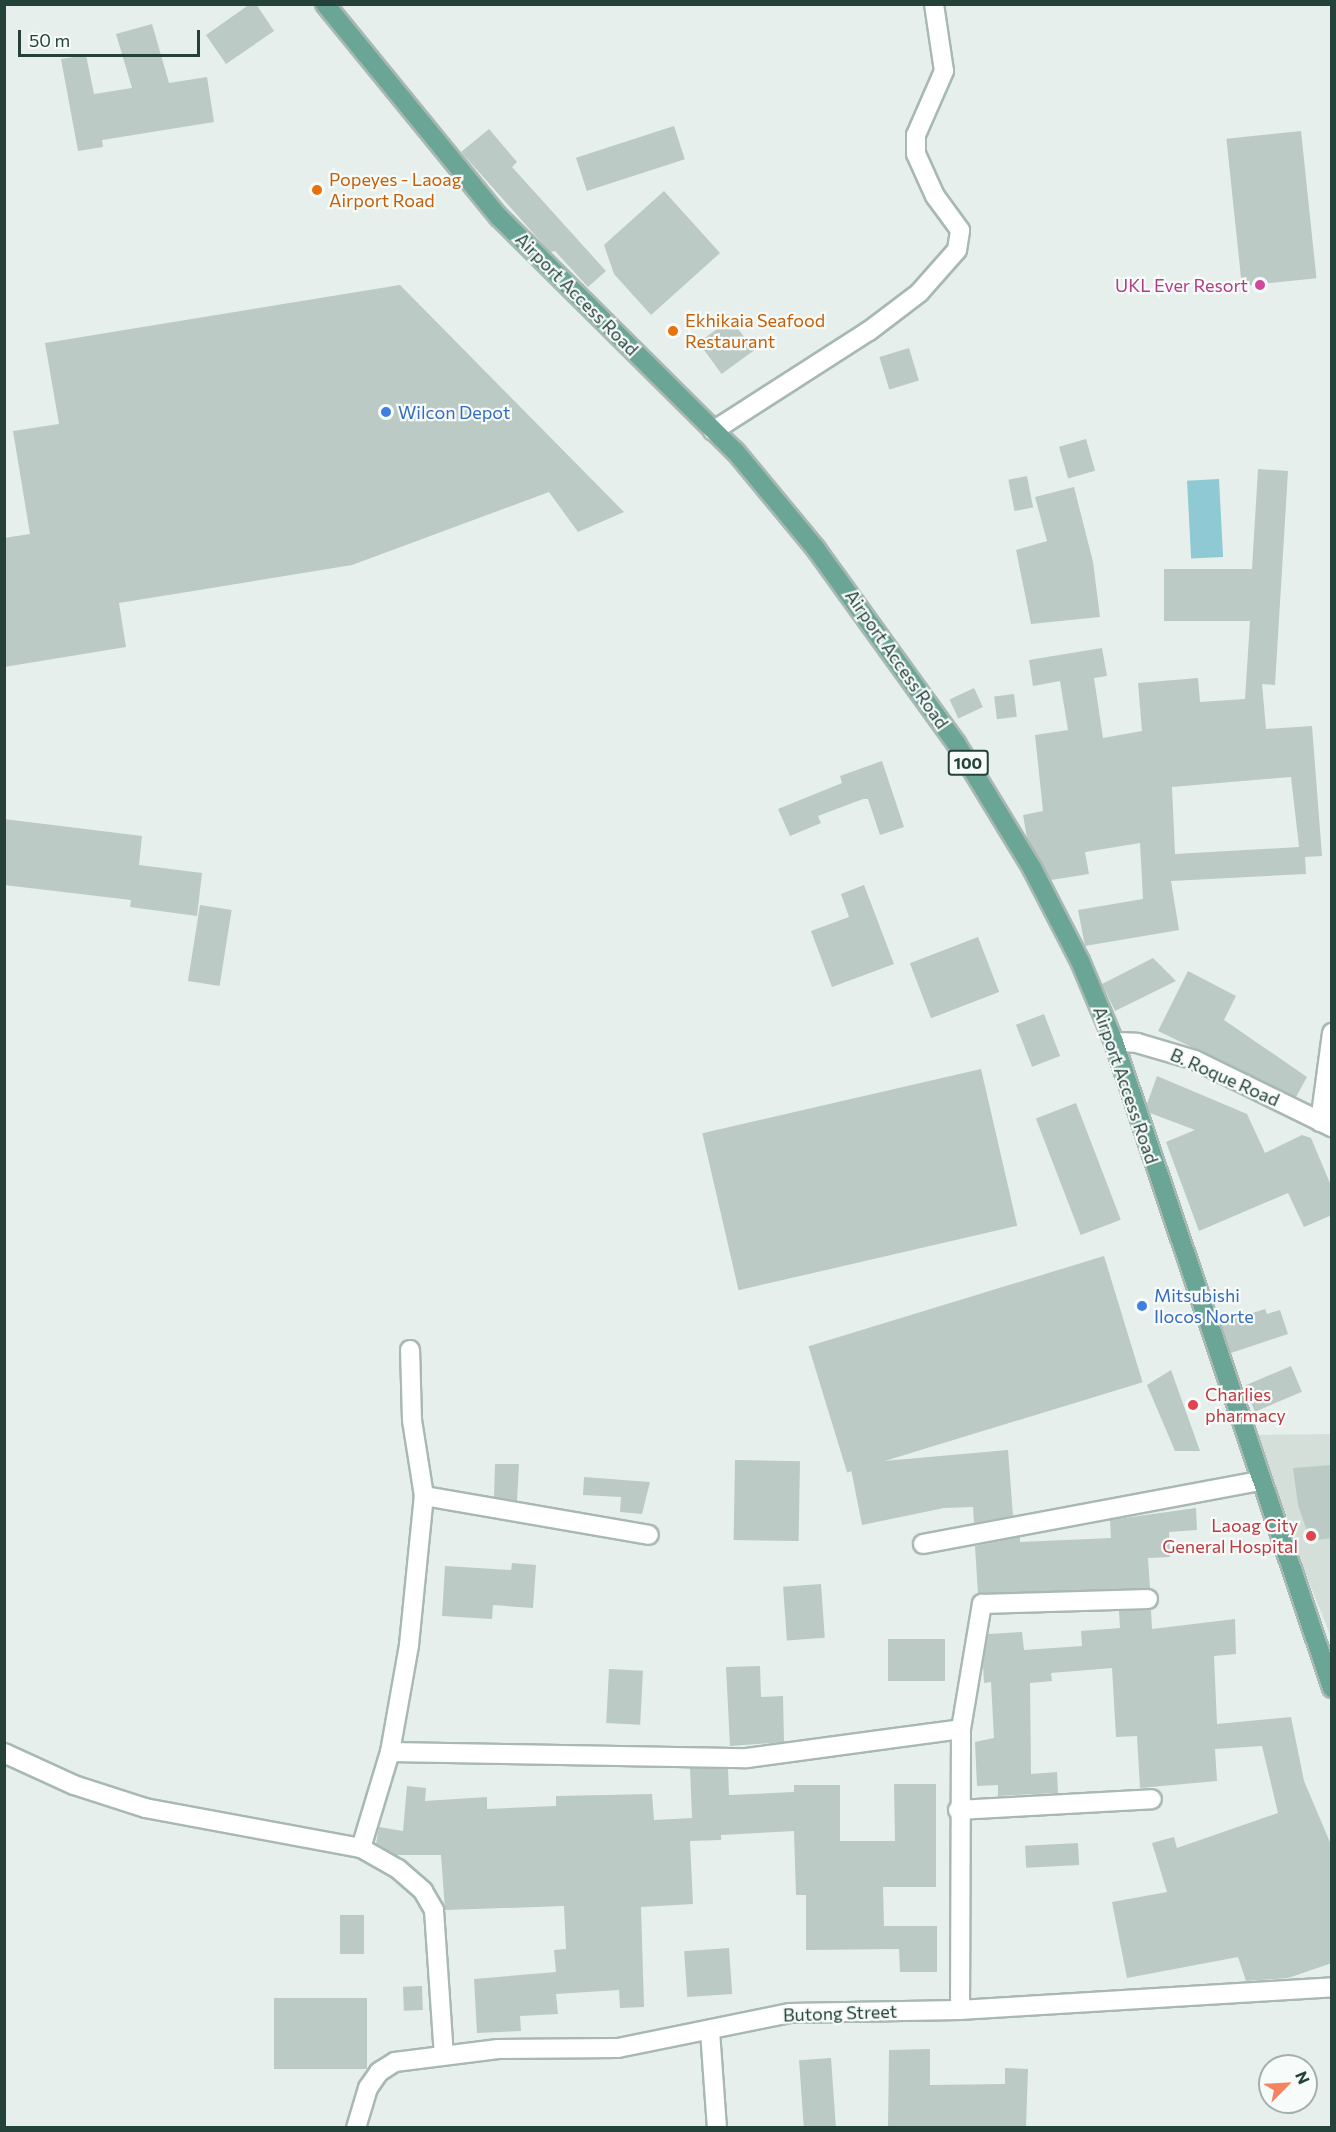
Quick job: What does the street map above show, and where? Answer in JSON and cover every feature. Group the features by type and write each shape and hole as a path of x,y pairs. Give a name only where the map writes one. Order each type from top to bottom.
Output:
{"main road":[{"name":"Airport Access Road","path":"325,4 499,217 713,431 816,549 956,742 1047,895 1114,1042 1259,1481 1332,1688"}],"street":[{"path":"713,431 869,331 919,293 957,250 960,230 935,196 916,154 916,135 944,71 934,4"},
{"path":"1326,1125 1332,1033"},
{"name":"B. Roque Road","path":"1114,1042 1137,1043 1195,1060 1326,1125"},
{"path":"360,1848 390,1752 409,1645 424,1496 412,1420 410,1350"},
{"path":"923,1544 1259,1481"},
{"path":"424,1496 649,1535"},
{"path":"960,2010 958,1810 961,1729 982,1604 1148,1599"},
{"path":"390,1752 747,1758 961,1729"},
{"path":"4,1753 74,1785 145,1808 360,1848 398,1869 423,1891 434,1910 444,2055"},
{"path":"958,1810 1152,1799"},
{"name":"Butong Street","path":"356,2127 368,2088 379,2072 395,2062 498,2049 618,2048 790,2013 960,2010 1332,1987"},
{"path":"710,2031 717,2127"}],"shaded area":[{"name":"Laoag City General Hospital","path":"1331,1434 1331,1637 1250,1435"}],"water":[{"path":"1219,479 1223,557 1191,559 1187,481"}],"building":[{"path":"250,4 256,4 274,31 226,64 206,35"},
{"path":"152,24 169,83 207,77 214,122 102,140 103,147 78,151 61,59 86,55 94,94 132,88 116,34"},
{"path":"674,126 685,159 587,191 576,158"},
{"path":"489,129 517,162 512,167 606,271 588,287 555,251 550,252 461,152"},
{"path":"1301,131 1316,278 1242,286 1226,139"},
{"path":"664,191 720,253 651,315 614,274 604,245"},
{"path":"400,285 624,512 578,532 549,492 352,565 119,603 126,647 4,667 4,538 30,534 13,431 59,424 45,343"},
{"path":"731,319 754,351 722,374 699,343"},
{"path":"909,348 919,381 889,390 879,357"},
{"path":"1086,439 1095,471 1068,478 1059,447"},
{"path":"1258,469 1288,471 1275,685 1262,684 1266,729 1312,726 1322,856 1305,857 1306,874 1171,881 1179,930 1085,946 1078,910 1143,899 1140,843 1085,852 1089,874 1051,880 1027,838 1023,815 1043,811 1035,735 1068,730 1060,681 1033,686 1029,660 1102,648 1107,676 1094,678 1103,738 1142,731 1138,683 1198,678 1200,702 1245,699 1250,621 1164,621 1164,569 1252,569","holes":["1291,777 1299,847 1175,854 1172,787"]},
{"path":"1027,476 1033,507 1014,511 1008,480"},
{"path":"1074,487 1093,562 1100,617 1031,624 1016,550 1047,541 1035,497"},
{"path":"974,688 983,707 958,718 950,699"},
{"path":"1014,694 1017,717 997,719 994,696"},
{"path":"882,761 904,827 880,835 868,799 863,799 818,816 821,823 790,836 778,809 842,783 840,776"},
{"path":"4,819 142,836 139,865 202,873 197,916 130,907 131,900 4,885"},
{"path":"864,885 894,964 832,987 811,931 849,917 841,894"},
{"path":"200,905 232,910 220,986 188,981"},
{"path":"978,937 999,992 931,1018 910,963"},
{"path":"1153,958 1176,981 1115,1011 1102,984"},
{"path":"1188,971 1236,996 1224,1020 1307,1077 1296,1097 1158,1031"},
{"path":"1044,1014 1060,1056 1032,1067 1016,1025"},
{"path":"981,1069 1017,1226 739,1290 702,1133"},
{"path":"1157,1076 1247,1114 1265,1153 1302,1135 1311,1138 1332,1188 1332,1215 1304,1227 1288,1193 1199,1231 1166,1142 1195,1130 1150,1113 1147,1104"},
{"path":"1076,1103 1121,1220 1081,1235 1036,1118"},
{"path":"1104,1256 1143,1382 847,1473 809,1346"},
{"path":"1265,1309 1267,1314 1280,1310 1288,1334 1231,1353 1221,1323"},
{"path":"1291,1366 1302,1392 1255,1412 1244,1386"},
{"path":"1171,1370 1200,1451 1175,1451 1147,1385"},
{"path":"1008,1450 1013,1516 974,1523 973,1507 944,1508 862,1525 850,1464"},
{"path":"735,1460 800,1461 799,1541 734,1540"},
{"path":"495,1464 519,1464 517,1501 494,1497"},
{"path":"1332,1465 1332,1538 1317,1540 1308,1534 1298,1505 1293,1468"},
{"path":"584,1477 650,1482 642,1514 620,1512 621,1497 583,1495"},
{"path":"1196,1508 1197,1530 1169,1532 1170,1557 1148,1558 1150,1588 978,1594 975,1546 1020,1537 1020,1542 1111,1538 1110,1520"},
{"path":"512,1563 536,1565 533,1608 493,1605 492,1619 442,1616 445,1566 511,1570"},
{"path":"821,1584 825,1638 787,1641 783,1587"},
{"path":"1151,1610 1152,1629 1235,1619 1236,1654 1214,1656 1217,1724 1291,1717 1304,1781 1332,1847 1332,1963 1288,1978 1246,1981 1238,1957 1127,1978 1112,1902 1167,1892 1152,1843 1174,1837 1177,1848 1278,1813 1262,1746 1215,1749 1217,1781 1140,1788 1137,1736 1116,1737 1112,1668 1051,1673 1052,1681 1030,1683 1031,1774 1057,1772 1058,1793 998,1796 998,1785 977,1786 975,1742 994,1738 991,1682 984,1683 983,1665 988,1634 1022,1632 1024,1650 1082,1646 1081,1631 1120,1628 1119,1611"},
{"path":"888,1639 945,1639 945,1681 888,1681"},
{"path":"760,1666 761,1697 783,1696 784,1742 730,1746 726,1667"},
{"path":"609,1669 643,1671 640,1725 606,1723"},
{"path":"690,1768 728,1769 729,1795 794,1792 794,1785 840,1785 840,1841 895,1841 894,1784 936,1784 936,1887 883,1887 884,1926 937,1926 937,1972 900,1972 899,1949 806,1950 806,1895 796,1895 794,1831 721,1835 721,1840 690,1841 693,1904 641,1907 644,2007 620,2008 619,1990 556,1994 558,2014 520,2016 521,2031 477,2033 474,1979 556,1972 554,1950 566,1949 564,1906 445,1910 441,1855 396,1855 376,1844 379,1827 403,1831 407,1786 426,1788 425,1801 487,1797 487,1809 556,1806 556,1796 652,1794 654,1820 692,1818"},
{"path":"1078,1843 1079,1865 1026,1868 1025,1846"},
{"path":"340,1915 364,1915 364,1954 340,1954"},
{"path":"729,1948 732,1994 687,1997 684,1951"},
{"path":"422,1986 423,2010 404,2011 403,1987"},
{"path":"274,1998 367,1998 367,2069 274,2069"},
{"path":"930,2049 930,2085 1005,2084 1005,2068 1028,2069 1026,2127 888,2127 889,2050"},
{"path":"831,2058 836,2127 804,2128 799,2060"}],"place":[{"name":"Popeyes - Laoag Airport Road","path":"317,190"},
{"name":"UKL Ever Resort","path":"1260,285"},
{"name":"Ekhikaia Seafood Restaurant","path":"673,331"},
{"name":"Wilcon Depot","path":"386,412"},
{"name":"Mitsubishi Ilocos Norte","path":"1142,1306"},
{"name":"Charlies pharmacy","path":"1193,1405"},
{"name":"Laoag City General Hospital","path":"1311,1536"}]}
